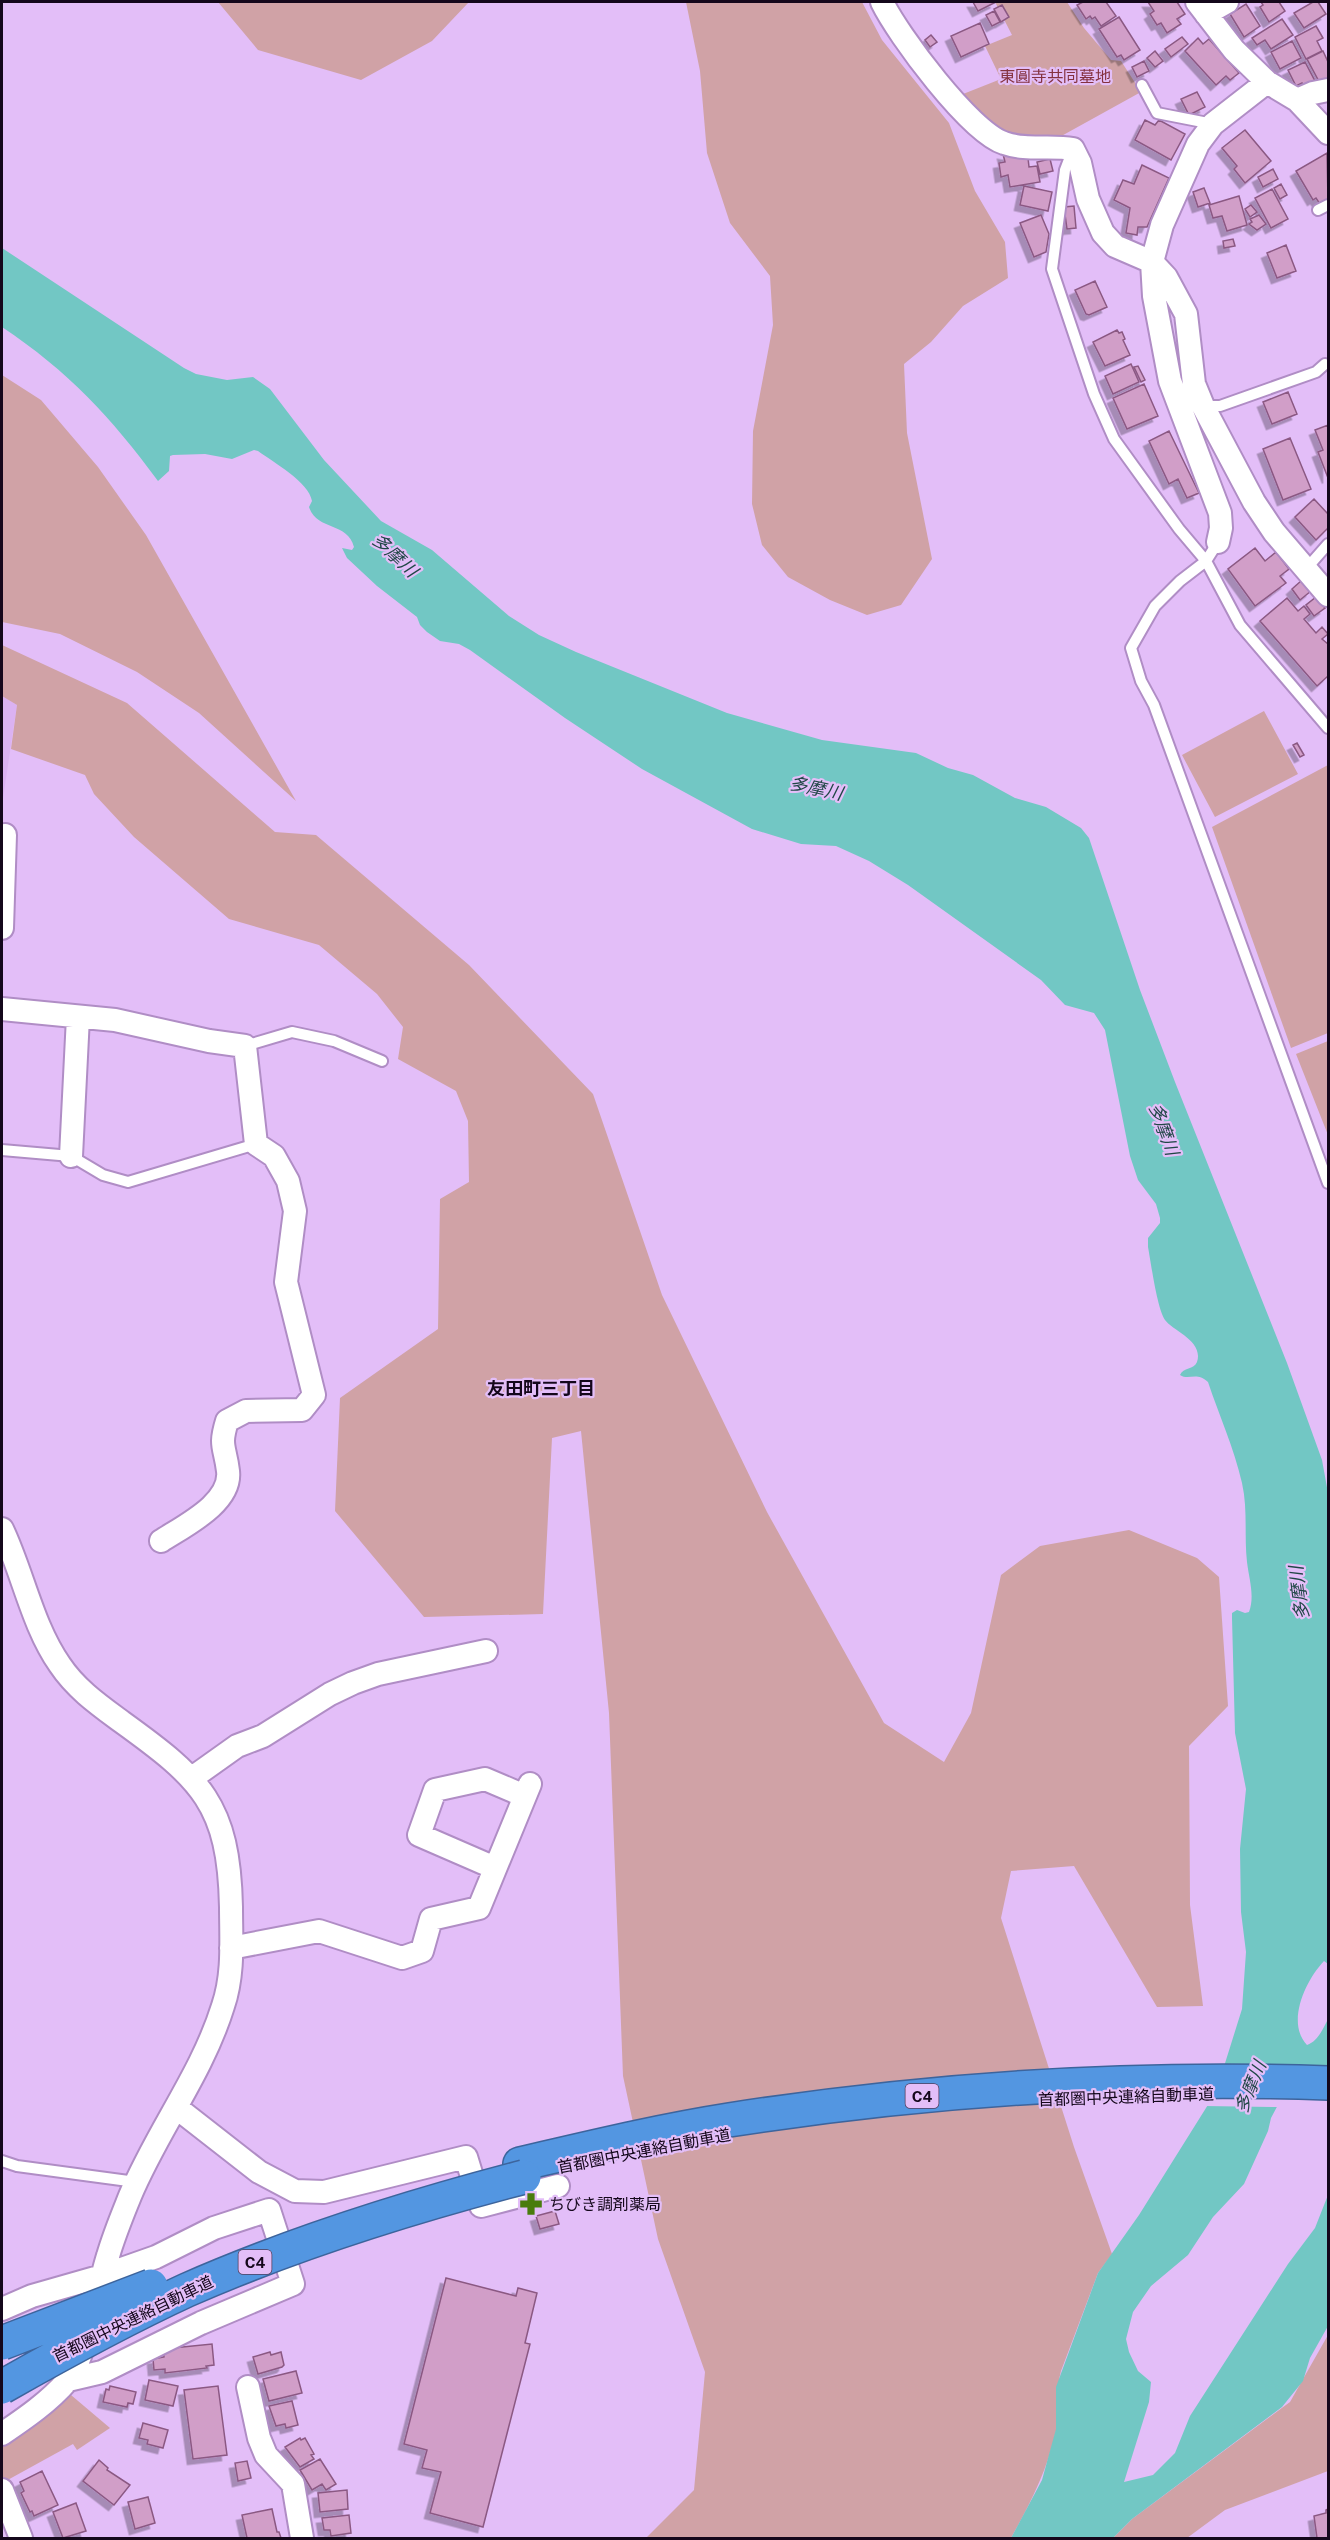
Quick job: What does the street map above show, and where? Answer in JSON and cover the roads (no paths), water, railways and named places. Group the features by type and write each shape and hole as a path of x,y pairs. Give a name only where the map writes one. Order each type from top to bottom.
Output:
{"highway":[{"name":"首都圏中央連絡自動車道","path":"2,2343 191,2271 361,2211 520,2164 650,2135 814,2108 1003,2088 1083,2082 1329,2083"},
{"name":"首都圏中央連絡自動車道","path":"2,2387 105,2330 187,2290 271,2256 352,2226 442,2198 582,2162 729,2133 900,2111 995,2102 1094,2095 1329,2096"}],"street":[{"path":"882,2 897,30 964,114 989,136 1005,144 1073,149 1080,164 1088,199 1103,233 1115,246 1152,262 1167,277 1186,314 1194,384 1203,406 1274,532 1329,595"},
{"path":"1227,2 1202,8 1234,50 1267,82 1297,100 1329,133"},
{"path":"1212,551 1221,528 1220,513 1170,381 1154,296 1152,262 1162,225 1198,144 1213,124 1267,82"},
{"path":"1297,100 1313,93 1329,90"},
{"path":"2,928 5,835"},
{"path":"2,1009 115,1020 208,1041 245,1046 256,1144 274,1156 288,1181 295,1211 286,1282 314,1395 302,1410 246,1411 227,1421 221,1440 229,1473 226,1487 208,1511 161,1541"},
{"path":"71,1156 78,1017"},
{"path":"2,1529 45,1636 60,1665 89,1699 159,1749 192,1778 216,1816 228,1854 231,1948 230,1977 223,2008 210,2041 177,2108 136,2182 116,2232 79,2360 68,2380 35,2411 2,2434"},
{"path":"192,1778 237,1746 264,1736 330,1694 353,1683 378,1674 486,1651"},
{"path":"231,1948 319,1931 402,1958 422,1951 431,1919 479,1908 527,1790 485,1779 435,1790 419,1835 495,1868"},
{"path":"177,2108 259,2172 295,2191 324,2192 466,2157 481,2206 558,2186"},
{"path":"2,2308 32,2296 102,2276 156,2257 214,2228 269,2210 293,2284 201,2323 102,2372 68,2380"},
{"path":"248,2387 259,2438 266,2455 293,2484 302,2538"},
{"path":"2,2490 21,2538"}],"lane":[{"path":"1142,85 1157,113 1213,124"},
{"path":"1073,149 1065,170 1052,269 1094,394 1114,439 1179,529 1212,551 1239,625 1329,728"},
{"path":"1203,406 1220,406 1316,372 1325,364"},
{"path":"1306,568 1329,544"},
{"path":"1212,551 1155,606 1131,648 1141,681 1154,705 1329,1183"},
{"path":"245,1046 292,1032 334,1041 382,1061"},
{"path":"2,1150 71,1156 103,1175 128,1182 256,1144"},
{"path":"2,2161 17,2166 136,2182"}],"water":[{"name":"多摩川","path":"2,248 184,368 196,374 227,380 253,377 270,389 324,460 381,521 432,550 509,616 539,635 727,713 822,740 916,753 948,768 973,775 1015,798 1046,807 1081,828 1089,838 1140,990 1287,1363 1322,1460 1328,1493 1328,1964 1324,1961 1310,1979 1300,2002 1298,2025 1307,2045 1317,2038 1328,2019 1328,2070 1315,2065 1297,2069 1271,2118 1268,2131 1244,2184 1213,2217 1188,2255 1151,2286 1133,2312 1126,2339 1129,2352 1138,2371 1151,2382 1149,2402 1124,2482 1153,2475 1175,2453 1190,2416 1288,2264 1315,2228 1328,2195 1328,2326 1310,2358 1303,2381 1282,2407 1132,2519 1113,2538 1011,2538 1042,2480 1056,2429 1056,2387 1098,2273 1139,2215 1216,2092 1242,2009 1246,1952 1241,1912 1240,1849 1246,1789 1235,1733 1232,1613 1237,1610 1249,1612 1252,1594 1246,1552 1245,1503 1239,1470 1208,1382 1200,1377 1180,1375 1181,1372 1196,1365 1198,1355 1192,1342 1165,1320 1159,1306 1148,1238 1160,1223 1160,1218 1156,1204 1138,1180 1130,1156 1105,1030 1094,1013 1065,1005 1041,980 908,885 869,861 836,846 801,844 752,829 642,769 565,718 470,650 459,644 440,641 420,625 417,617 377,586 347,558 342,548 352,550 354,547 351,539 313,515 309,507 312,501 309,494 298,480 258,451 254,450 232,459 205,454 173,455 170,456 169,471 158,481 123,436 68,378 2,327"}],"place":[{"name":"ちびき調剤薬局","path":"531,2204"}],"district":[{"name":"友田町三丁目","path":"541,1388"}],"park label":[{"name":"東圓寺共同墓地","path":"1055,76"}]}
